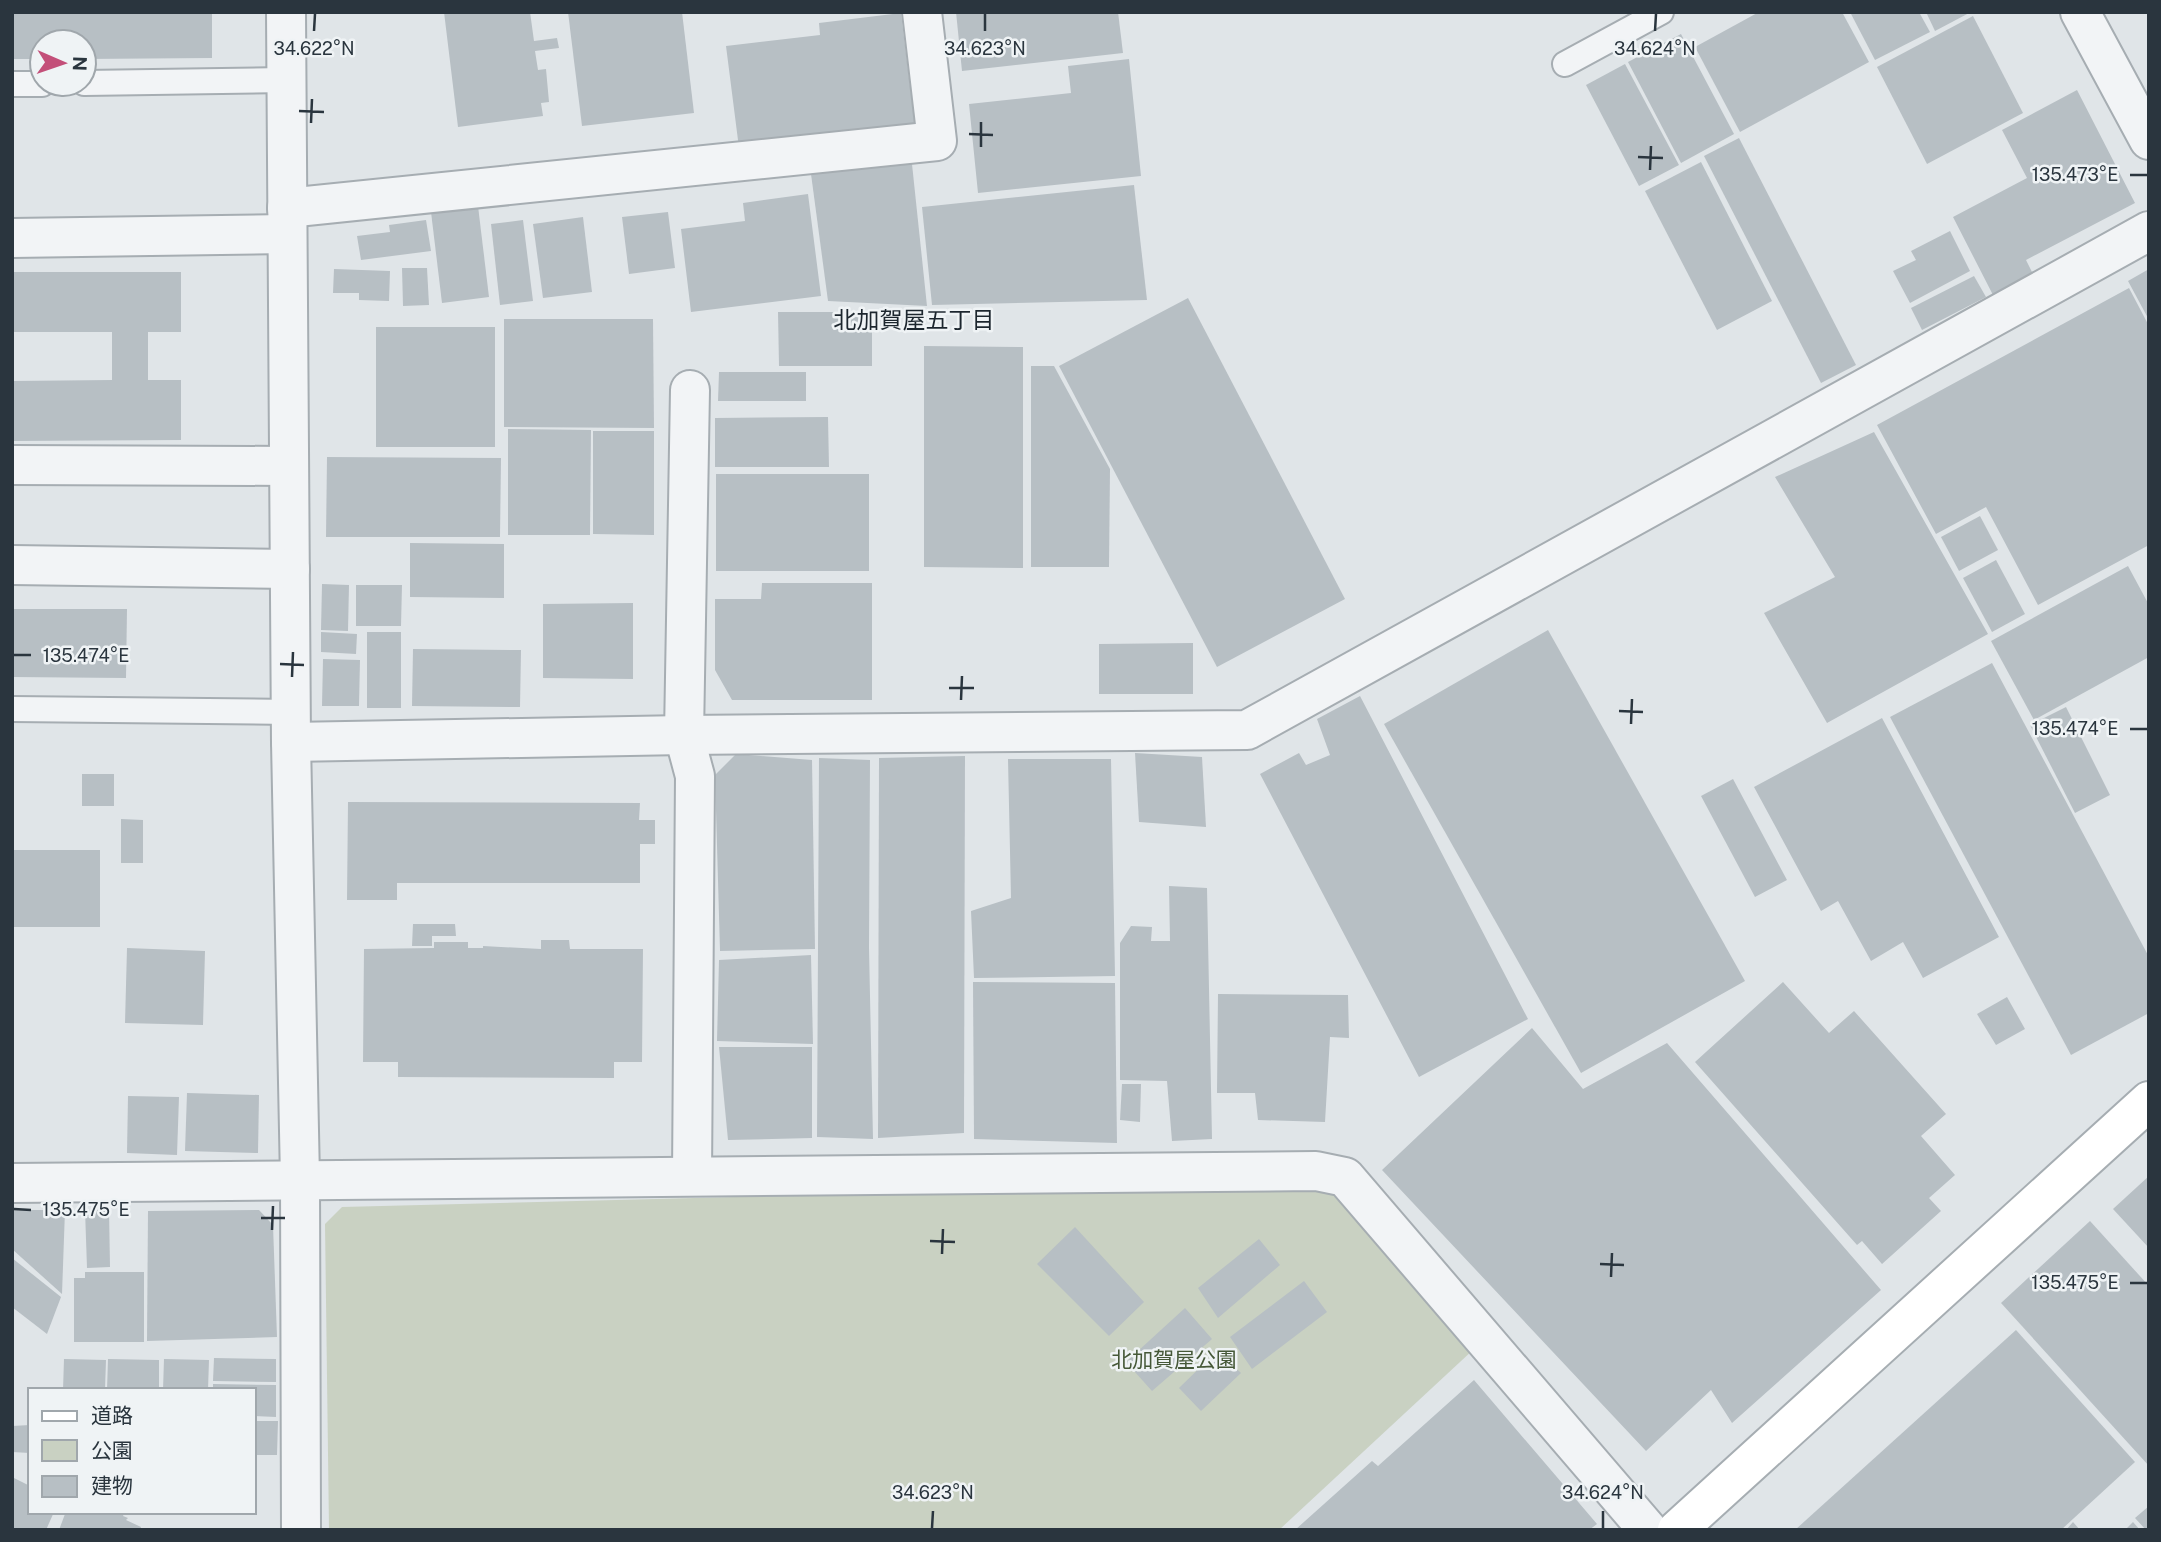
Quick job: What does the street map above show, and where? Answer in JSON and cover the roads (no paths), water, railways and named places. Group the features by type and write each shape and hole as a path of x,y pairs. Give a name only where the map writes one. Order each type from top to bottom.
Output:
{"street":[{"path":"286,12 289,569 300,1179 300,1530"},
{"path":"12,238 287,221 937,141 922,12"},
{"path":"2080,12 2149,140"},
{"path":"291,727 684,735 1247,730 2149,231"},
{"path":"690,390 684,735 695,776 692,1176"},
{"path":"12,465 289,466"},
{"path":"12,565 289,569"},
{"path":"1677,1530 2149,1101"},
{"path":"12,1183 1316,1171 1345,1177 1648,1530"}],"lane":[{"path":"1565,64 1661,12"},
{"path":"98,83 286,80"},
{"path":"12,709 291,727"}],"district":[{"name":"北加賀屋五丁目","path":"914,320"}],"park label":[{"name":"北加賀屋公園","path":"1174,1360"}]}
